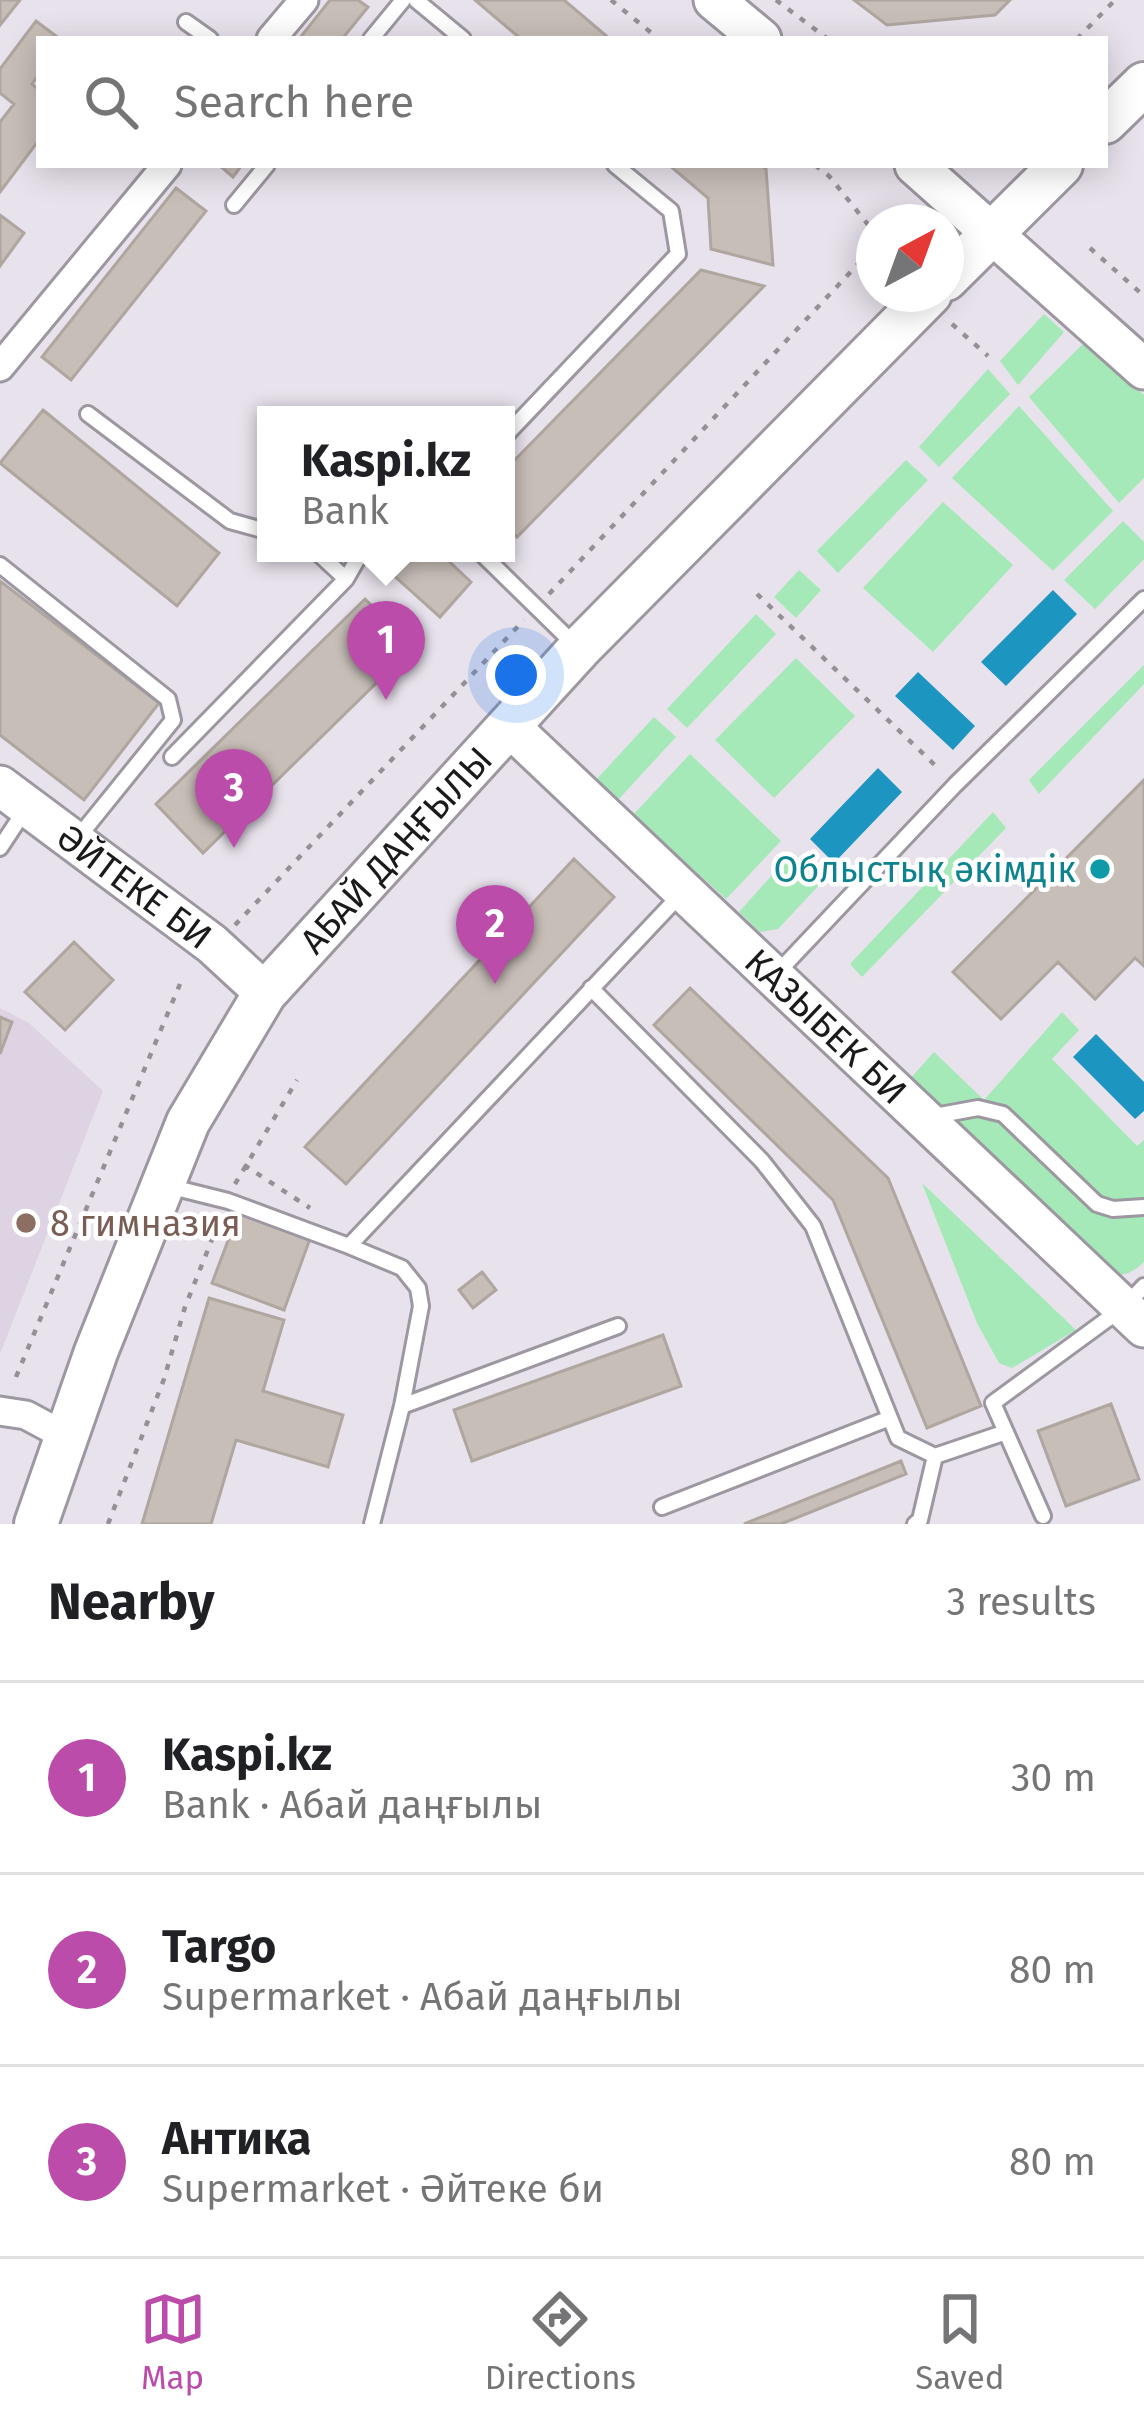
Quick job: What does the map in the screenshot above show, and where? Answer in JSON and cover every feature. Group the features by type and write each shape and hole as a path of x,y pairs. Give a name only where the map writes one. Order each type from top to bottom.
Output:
{"main road":[{"path":"1108,119 1144,84"},
{"name":"АБАЙ ДАҢҒЫЛЫ","path":"964,262 1058,168"},
{"name":"АБАЙ ДАҢҒЫЛЫ","path":"36,1524 65,1436 188,1122 265,993 579,649 913,312"}],"street":[{"path":"274,36 304,0"},
{"path":"714,0 757,36"},
{"path":"0,367 165,168"},
{"path":"918,168 1144,369"},
{"name":"КАЗЫБЕК БИ","path":"508,724 772,978 1137,1306"},
{"name":"ӘЙТЕКЕ БИ","path":"14,796 212,944 265,993"},
{"path":"0,1411 26,1415 65,1436"}],"lane":[{"path":"373,36 403,0"},
{"path":"416,0 459,36"},
{"path":"187,22 206,36"},
{"path":"234,205 265,168"},
{"path":"515,426 678,254 671,211 619,168"},
{"path":"88,414 230,521 257,528"},
{"path":"328,562 346,579"},
{"path":"172,757 346,579 356,562"},
{"path":"490,562 579,649"},
{"path":"0,566 168,699 173,720 75,842"},
{"path":"772,978 956,784 1144,599"},
{"path":"0,848 14,796"},
{"path":"349,1246 682,893"},
{"path":"591,988 763,1161 813,1226 898,1438 935,1456 1006,1432"},
{"path":"924,1118 978,1108 1003,1114 1097,1204 1113,1209 1144,1207"},
{"path":"163,1185 228,1202 349,1246 402,1268 418,1288 421,1306 402,1406 372,1524"},
{"path":"1042,1516 994,1402 1137,1306"},
{"path":"402,1406 618,1327"},
{"path":"662,1508 890,1418"},
{"path":"915,1524 920,1520 935,1456"}],"path":[{"path":"611,0 655,36"},
{"path":"776,0 824,36"},
{"path":"1080,36 1115,0"},
{"path":"818,168 856,212"},
{"path":"1090,248 1144,296"},
{"path":"540,604 856,266"},
{"path":"951,312 988,356"},
{"path":"757,594 956,784"},
{"path":"235,925 524,621"},
{"path":"16,1377 180,985"},
{"path":"108,1524 164,1378 185,1307 228,1202 244,1165 296,1081"}],"shaded area":[{"name":"8 гимназия","path":"0,1008 29,1023 103,1091 0,1354"}],"green space":[{"path":"1044,314 1064,332 1018,385 1000,361"},
{"path":"1083,344 1144,395 1144,478 1119,503 1029,397"},
{"path":"988,369 1010,394 939,467 919,447"},
{"path":"1019,406 1113,511 1053,571 952,478"},
{"path":"906,460 928,480 838,573 817,551"},
{"path":"943,502 1013,565 933,652 863,588"},
{"path":"1123,521 1144,542 1144,559 1095,609 1064,580"},
{"path":"799,570 821,590 796,618 774,597"},
{"path":"756,614 776,634 687,728 667,709"},
{"path":"796,658 855,716 774,798 715,740"},
{"path":"1144,665 1144,684 1039,794 1029,780"},
{"path":"654,717 676,737 617,801 595,781"},
{"path":"690,754 781,841 726,899 633,815"},
{"path":"993,812 1006,828 862,977 850,964"},
{"path":"791,854 821,883 778,929 760,932 739,912"},
{"path":"1062,1012 1079,1030 1052,1059 1137,1146 1144,1140 1144,1262 1123,1274 1107,1274 910,1079 934,1052 984,1100"},
{"path":"922,1183 1076,1330 1012,1368 999,1363 977,1323"}],"water":[{"path":"1053,590 1077,614 1006,686 981,662"},
{"path":"918,672 975,726 953,750 895,696"},
{"path":"878,768 902,792 834,863 810,839"},
{"path":"1096,1034 1144,1082 1144,1111 1135,1119 1073,1057"}],"building":[{"path":"0,0 20,0 0,25"},
{"path":"330,0 358,0 368,7 344,36 301,36"},
{"path":"475,0 564,0 606,36 517,36"},
{"path":"854,0 1010,0 995,15 887,25"},
{"path":"36,21 56,36 36,36 32,84 36,87 36,144 0,192 0,122 14,104 0,93 0,69"},
{"path":"673,168 766,169 773,265 711,249 708,198"},
{"path":"176,188 206,211 71,380 42,357"},
{"path":"0,215 24,233 0,266"},
{"path":"701,270 764,286 517,537 515,460"},
{"path":"43,410 219,553 177,606 0,463"},
{"path":"450,562 471,582 440,617 381,564"},
{"path":"0,581 159,703 84,800 0,735"},
{"path":"365,599 413,647 203,853 156,804"},
{"name":"Облыстық әкімдік","path":"1144,780 1144,966 1135,958 1095,999 1058,962 1001,1019 953,972"},
{"path":"574,859 614,897 346,1184 305,1147"},
{"path":"74,942 113,980 65,1030 25,992"},
{"path":"690,988 888,1178 981,1406 927,1428 833,1200 654,1025"},
{"path":"0,1017 12,1022 0,1054"},
{"path":"240,1209 311,1236 284,1310 212,1283"},
{"path":"482,1272 496,1290 473,1308 459,1290"},
{"path":"209,1298 284,1320 263,1391 343,1415 328,1467 236,1440 211,1524 142,1524"},
{"path":"663,1335 681,1386 472,1461 454,1410"},
{"path":"1111,1404 1139,1479 1066,1506 1038,1431"},
{"path":"901,1461 906,1474 781,1524 744,1524"}],"place":[{"name":"Kaspi.kz","path":"386,700"},
{"name":"Антика","path":"234,848"},
{"name":"Облыстық әкімдік","path":"1100,869"},
{"name":"Targo","path":"495,984"},
{"name":"8 гимназия","path":"26,1223"}]}
